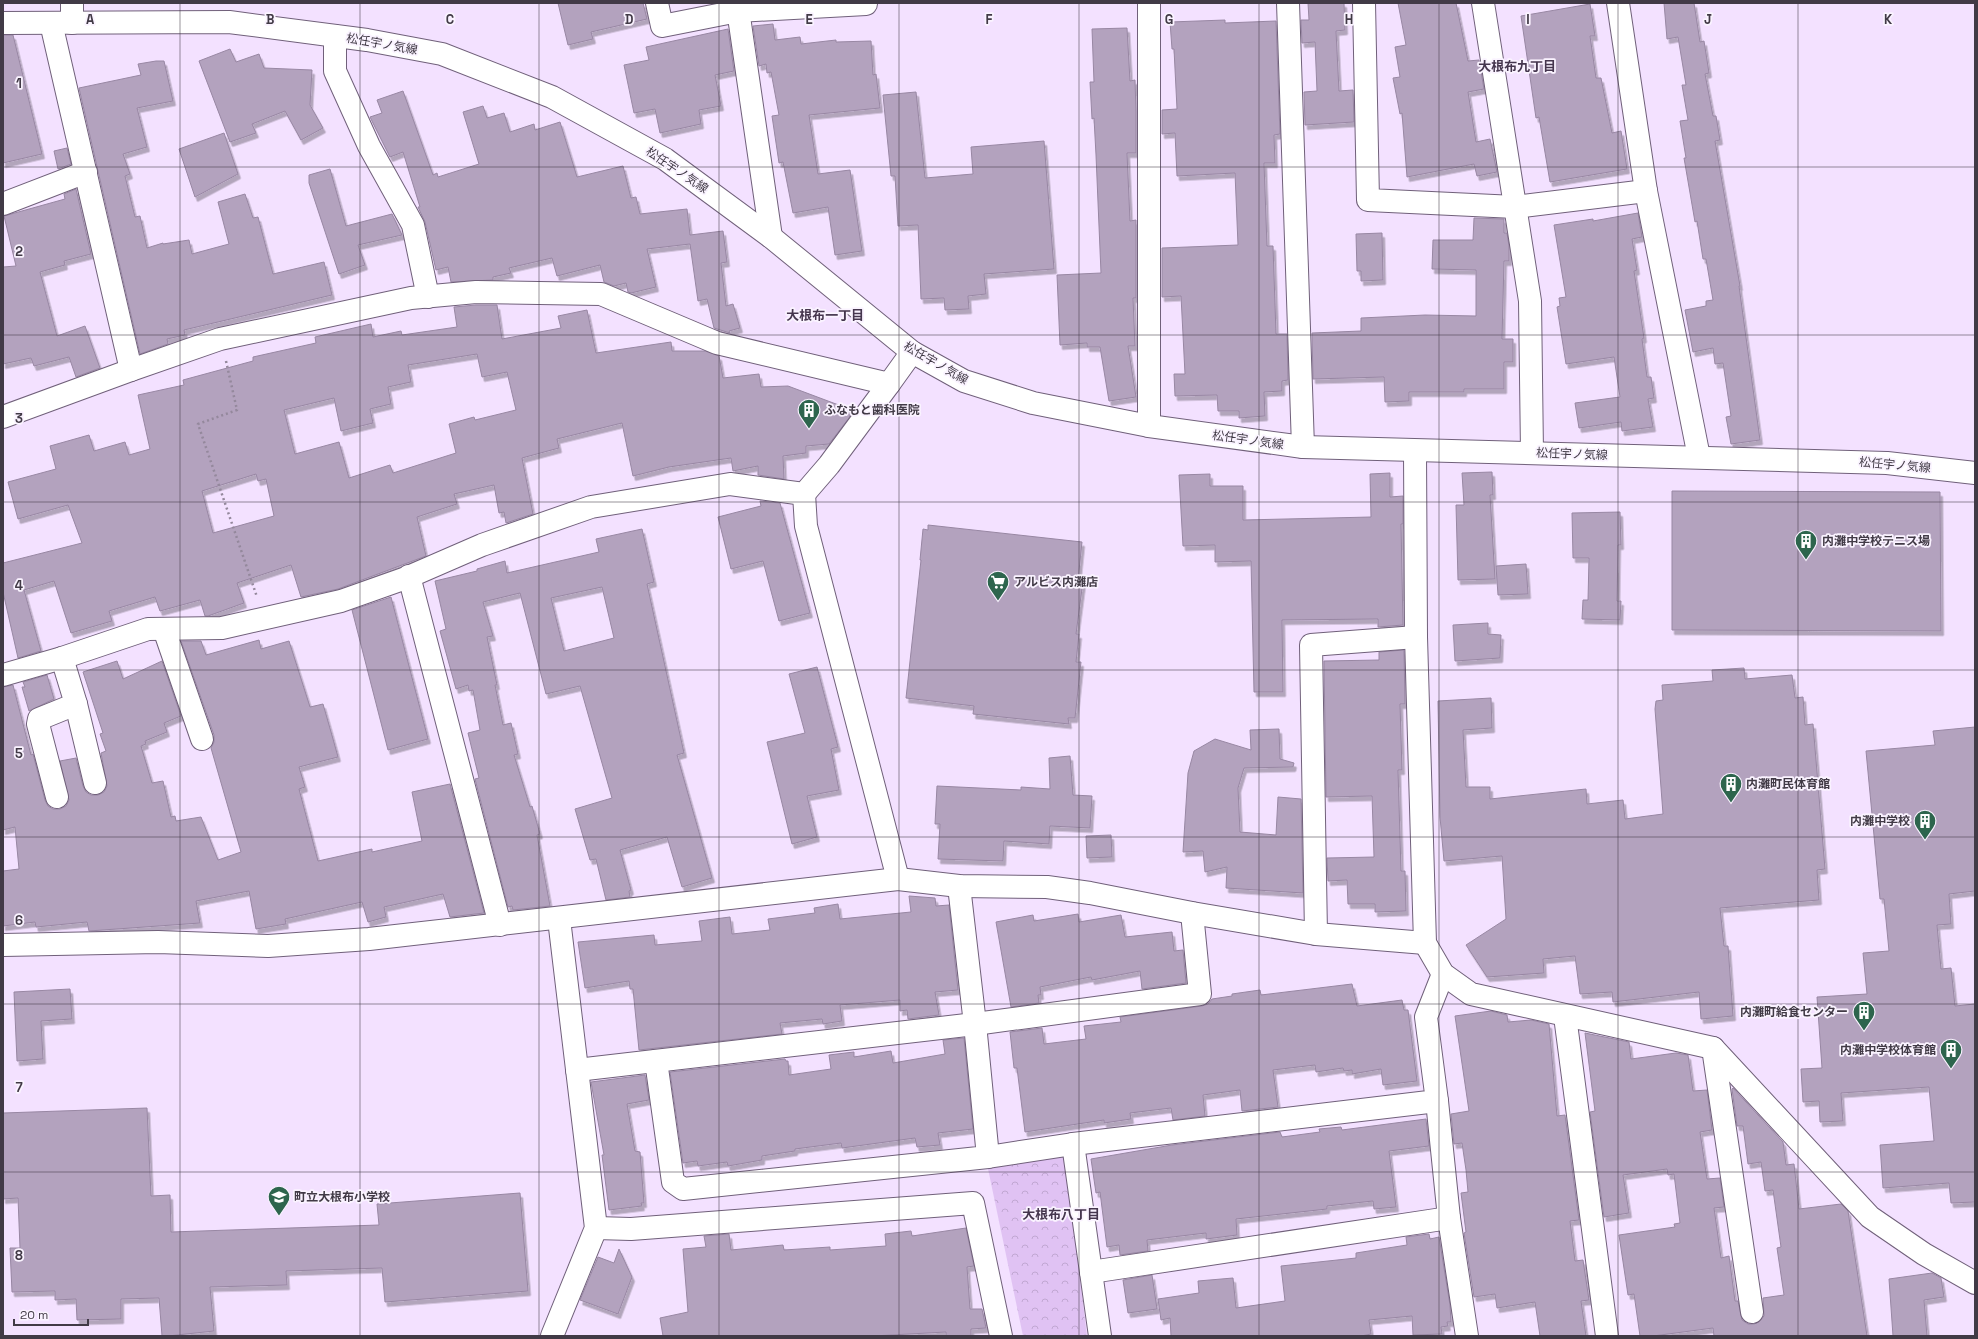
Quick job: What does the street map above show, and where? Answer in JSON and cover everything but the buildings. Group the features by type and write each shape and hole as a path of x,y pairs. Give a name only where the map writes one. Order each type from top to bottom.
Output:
{"street":[{"path":"657,3 662,26 738,7 872,3"},
{"path":"1148,426 1149,3"},
{"path":"1288,3 1303,447"},
{"path":"1364,3 1368,200 1515,207 1646,191"},
{"path":"1483,3 1530,301 1532,453"},
{"path":"1618,3 1646,191 1699,457"},
{"path":"738,7 771,237"},
{"path":"65,16 86,172 131,370"},
{"name":"松任宇ノ気線","path":"3,23 65,16 229,22 367,40 442,54 552,97 666,159 771,237 912,352 964,381 1033,403 1148,426 1303,447 1887,463 1975,474"},
{"path":"335,36 335,71 369,146 413,225 428,297"},
{"path":"3,204 86,172"},
{"path":"3,417 220,339 411,298 476,292 602,294 716,343 889,384"},
{"path":"898,879 806,526 804,494 829,465 912,352"},
{"path":"1416,451 1416,636 1425,943 1443,974 1471,994 1713,1048 1870,1217 1924,1254 1975,1283"},
{"path":"3,675 62,658 148,629 222,628 341,601 410,576 482,545 591,507 730,484 804,494"},
{"path":"410,576 500,925"},
{"path":"164,629 202,739"},
{"path":"1316,934 1311,645 1416,636"},
{"path":"62,658 76,704 95,783"},
{"path":"57,797 38,724 39,719 76,704"},
{"path":"3,946 158,942 268,946 369,939 559,919 898,879 959,886 1047,887 1090,893 1192,913 1316,934 1425,943"},
{"path":"959,886 988,1156"},
{"path":"577,1070 975,1024 1200,994 1192,913"},
{"path":"552,1336 596,1228 559,919"},
{"path":"1443,974 1426,1017 1437,1101 1449,1218 1467,1336"},
{"path":"1565,1016 1607,1336"},
{"path":"1713,1048 1752,1312"},
{"path":"656,1061 673,1182 684,1189 988,1156 1073,1144 1437,1101"},
{"path":"1073,1144 1100,1336"},
{"path":"596,1228 631,1229 973,1203 1001,1336"},
{"path":"1091,1272 1449,1218"}],"path":[{"path":"220,339 237,410 198,424 264,619"}],"green space":[{"path":"1065,1154 1087,1336 1023,1336 987,1164"}],"place":[{"name":"ふなもと歯科医院","path":"809,430"},
{"name":"内灘中学校テニス場","path":"1806,560"},
{"name":"アルビス内灘店","path":"998,602"},
{"name":"内灘町民体育館","path":"1731,804"},
{"name":"内灘中学校","path":"1925,840"},
{"name":"内灘町給食センター","path":"1864,1032"},
{"name":"内灘中学校体育館","path":"1951,1070"},
{"name":"町立大根布小学校","path":"279,1216"}],"district":[{"name":"大根布九丁目","path":"1517,66"},
{"name":"大根布一丁目","path":"825,315"},
{"name":"大根布八丁目","path":"1061,1214"}]}
